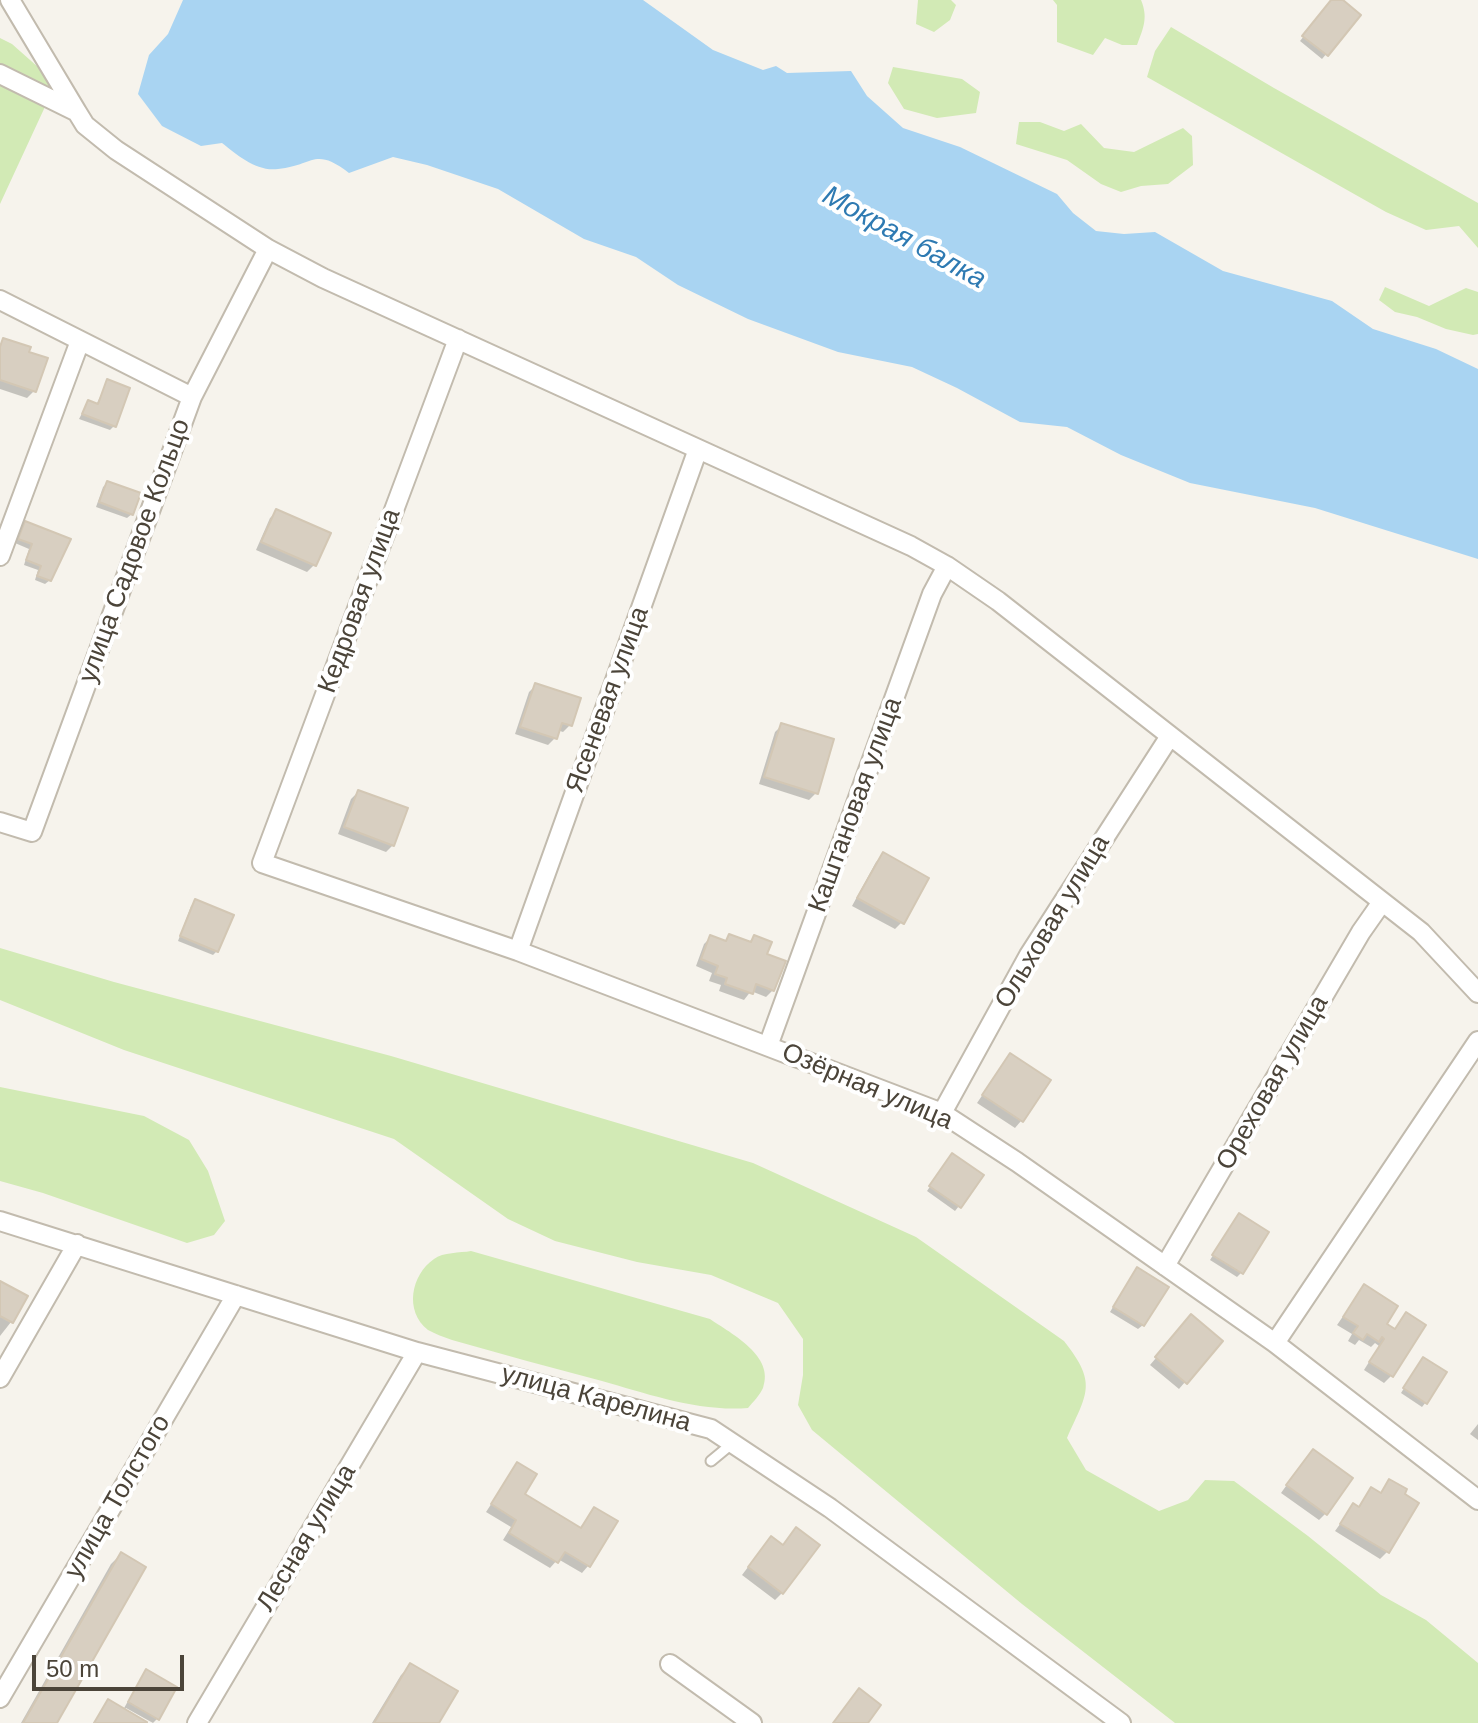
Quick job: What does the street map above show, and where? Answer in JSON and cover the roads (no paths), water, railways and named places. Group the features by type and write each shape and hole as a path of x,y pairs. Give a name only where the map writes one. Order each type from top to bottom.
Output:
{"street":[{"path":"10,0 85,125 116,150 268,249 323,278 911,546 947,566 998,601 1421,932 1478,993"},
{"path":"0,74 77,112"},
{"path":"192,397 268,249"},
{"name":"улица Садовое Кольцо","path":"0,300 192,397 32,832 0,822"},
{"name":"Кедровая улица","path":"262,863 458,339"},
{"path":"0,556 80,341"},
{"name":"Ясеневая улица","path":"518,951 698,449"},
{"name":"Каштановая улица","path":"768,1046 932,594 947,566"},
{"name":"Ольховая улица","path":"942,1113 1029,955 1170,736"},
{"name":"Озёрная улица","path":"262,863 518,951 942,1113 1275,1343 1478,1500"},
{"name":"Ореховая улица","path":"1165,1266 1361,932 1382,902"},
{"path":"1275,1343 1478,1041"},
{"name":"улица Карелина","path":"0,1221 417,1352 711,1429 830,1508 1120,1723"},
{"path":"0,1378 77,1244"},
{"name":"улица Толстого","path":"0,1698 236,1295"},
{"name":"Лесная улица","path":"197,1723 417,1352"},
{"path":"670,1664 752,1723"}],"lane":[{"path":"711,1461 734,1442"}],"water":[{"name":"Мокрая балка","path":"183,0 643,0 713,50 763,70 776,66 787,73 851,71 867,96 903,128 960,147 1057,194 1073,213 1096,231 1124,234 1155,232 1223,271 1332,301 1373,329 1436,349 1478,369 1478,559 1315,508 1190,483 1121,455 1067,427 1020,422 912,367 838,352 748,319 678,285 636,257 584,239 498,189 427,165 393,157 349,173 320,159 270,169 248,162 222,143 201,146 162,126 138,94 149,55 168,34"}]}
